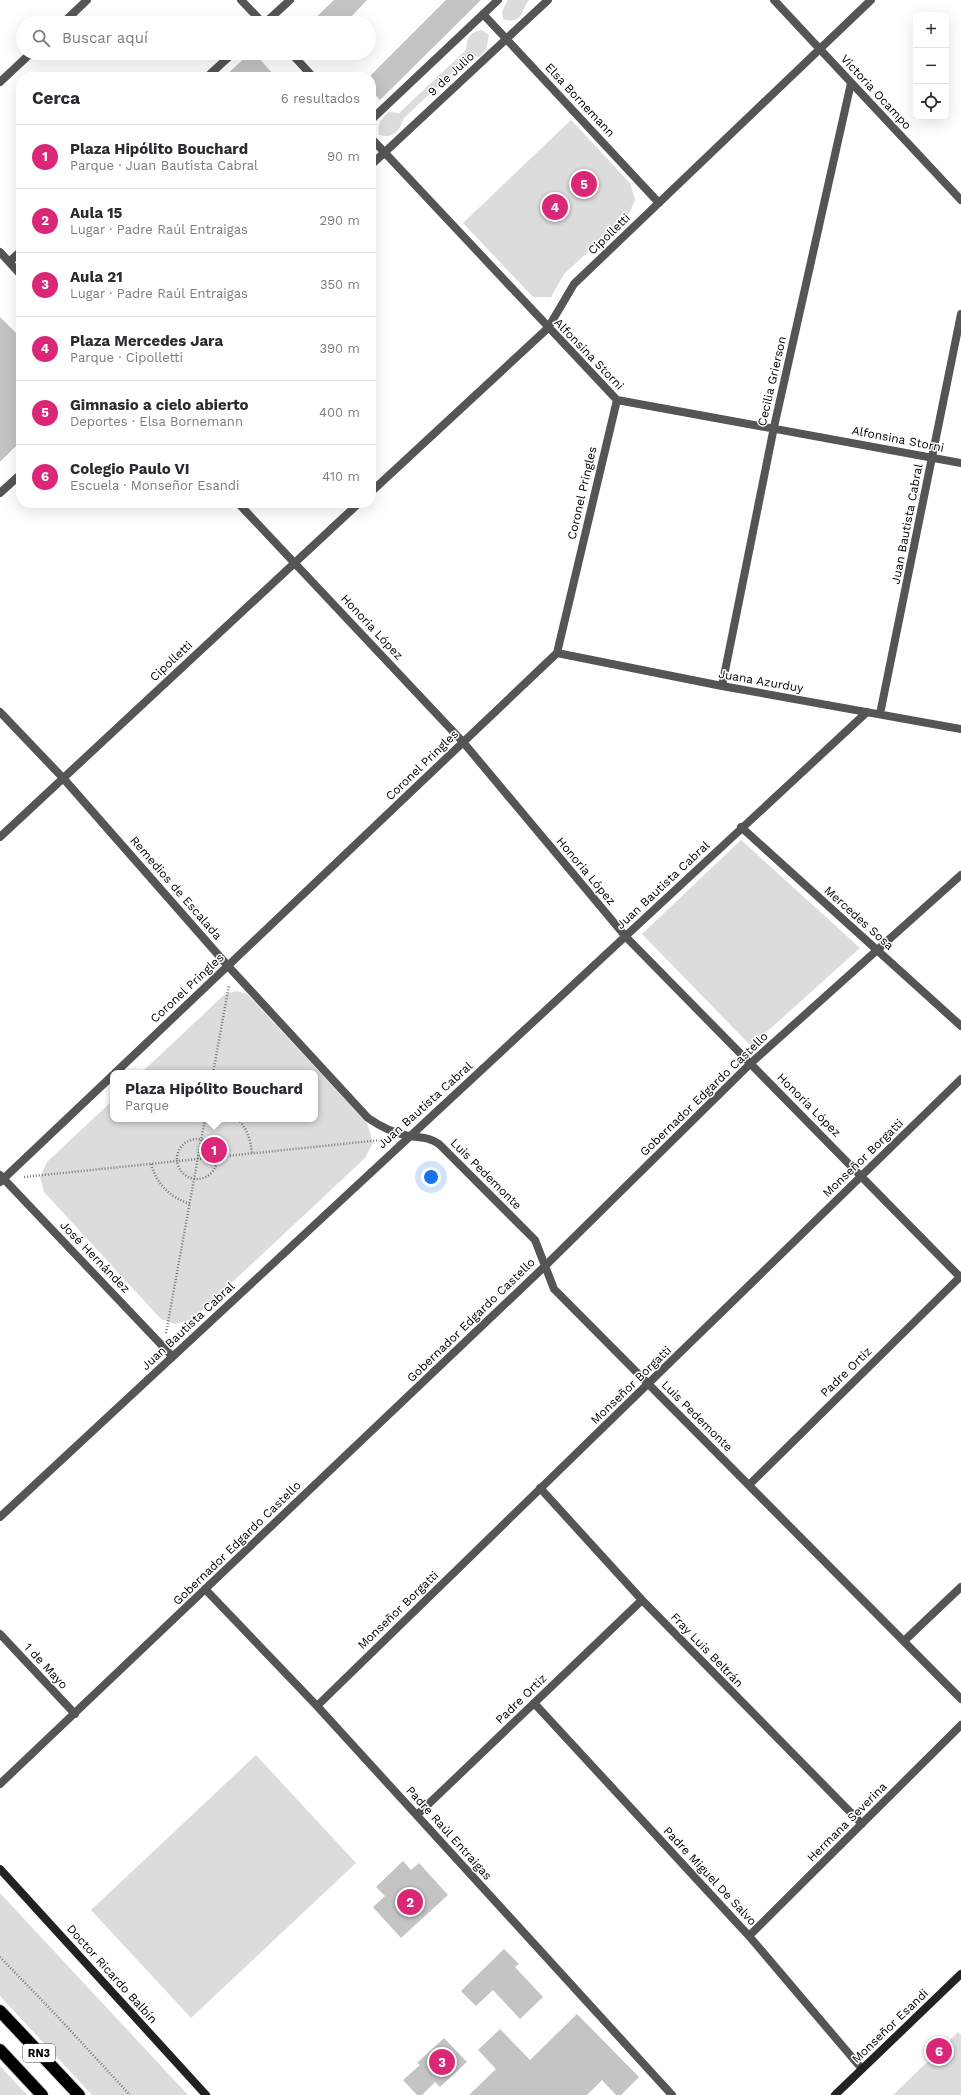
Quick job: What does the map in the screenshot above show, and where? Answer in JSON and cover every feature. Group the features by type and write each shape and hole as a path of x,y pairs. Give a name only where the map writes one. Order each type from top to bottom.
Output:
{"highway":[{"name":"RN3","path":"0,2010 78,2095"},
{"name":"RN3","path":"0,2050 42,2095"}],"street":[{"path":"70,16 87,0"},
{"path":"241,0 257,16"},
{"path":"272,16 290,0"},
{"name":"9 de Julio","path":"376,115 498,0"},
{"name":"9 de Julio","path":"376,160 548,0"},
{"name":"Victoria Ocampo","path":"774,0 961,200"},
{"name":"Cipolletti","path":"376,487 548,328 574,284 872,0"},
{"name":"Elsa Bornemann","path":"483,14 659,203"},
{"path":"0,82 24,60"},
{"path":"212,72 225,60"},
{"path":"297,60 308,72"},
{"name":"Cecilia Grierson","path":"722,686 774,428 852,83"},
{"name":"Alfonsina Storni","path":"376,143 617,400 961,463"},
{"path":"0,252 16,269"},
{"path":"9,262 16,256"},
{"name":"Juan Bautista Cabral","path":"880,714 961,314"},
{"name":"Coronel Pringles","path":"118,1070 230,967 556,653 617,400"},
{"path":"0,493 16,479"},
{"name":"Honoria López","path":"243,508 463,742 626,936 961,1277"},
{"name":"Cipolletti","path":"0,837 354,508"},
{"name":"Juana Azurduy","path":"556,653 722,686 961,729"},
{"name":"Remedios de Escalada","path":"0,712 63,778 230,967 368,1118 385,1130 409,1136"},
{"name":"Juan Bautista Cabral","path":"0,1517 867,712"},
{"name":"Mercedes Sosa","path":"742,827 961,1026"},
{"name":"Gobernador Edgardo Castello","path":"0,1784 545,1266 751,1063 876,949 961,875"},
{"name":"Coronel Pringles","path":"1,1178 110,1078"},
{"name":"Monseñor Borgatti","path":"317,1706 540,1488 649,1385 862,1175 961,1080"},
{"name":"Luis Pedemonte","path":"409,1136 431,1138 439,1144 535,1240 554,1289 961,1699"},
{"name":"José Hernández","path":"1,1178 172,1356"},
{"name":"Padre Ortiz","path":"749,1484 961,1277"},
{"name":"Fray Luis Beltrán","path":"540,1488 642,1600 862,1824"},
{"path":"904,1641 961,1587"},
{"name":"Padre Raúl Entraigas","path":"205,1589 317,1706 672,2095"},
{"name":"Padre Ortiz","path":"417,1815 642,1600"},
{"name":"1 de Mayo","path":"0,1634 75,1714"},
{"name":"Padre Miguel De Salvo","path":"534,1704 749,1936 862,2069"},
{"name":"Hermana Severina","path":"749,1936 961,1725"},
{"name":"Doctor Ricardo Balbín","path":"0,1869 206,2095"},
{"name":"Monseñor Esandi","path":"835,2095 961,1974"}],"path":[{"path":"213,1070 230,967"},
{"path":"164,1347 205,1122"},
{"path":"241,1122 245,1127 252,1143 252,1154"},
{"path":"1,1178 252,1154 409,1136"},
{"path":"192,1140 202,1140 210,1144 217,1157 215,1169 210,1174 204,1178 195,1179 184,1175 180,1170 177,1161 178,1152 181,1146 192,1140"},
{"path":"151,1164 154,1175 163,1189 176,1200 190,1204"},
{"path":"0,1957 130,2095"}],"shaded area":[{"path":"508,0 529,0 518,19 503,19 502,11"},
{"path":"482,30 489,35 486,50 479,57 471,55 404,118 400,127 395,133 389,136 379,135 379,125 384,117 389,112 399,113 466,50 468,39 471,34"},
{"path":"571,120 630,183 635,200 628,215 564,274 551,297 533,297 463,223"},
{"path":"741,840 860,948 751,1046 642,934"},
{"path":"237,991 247,994 318,1070 144,1070 225,994"},
{"path":"318,1070 367,1123 373,1143 365,1158 193,1319 175,1324 161,1319 44,1192 40,1177 47,1162 110,1103 110,1122 318,1122"},
{"path":"256,1755 356,1863 191,2018 91,1910"},
{"path":"0,1893 188,2095 92,2095 0,1996"},
{"path":"958,2032 961,2035 961,2095 893,2095"},
{"path":"0,2066 27,2095 0,2095"}],"building":[{"path":"334,0 367,0 352,16 317,16"},
{"path":"446,0 481,0 380,100 376,96 376,72 374,72"},
{"path":"242,60 260,60 271,72 229,72"},
{"path":"0,317 16,333 16,446 0,462"},
{"path":"403,1861 411,1870 419,1863 448,1895 401,1938 373,1907 385,1896 376,1887"},
{"path":"504,1949 519,1964 515,1967 543,1997 520,2019 493,1990 476,2006 461,1991"},
{"path":"577,2014 639,2077 621,2095 616,2095 602,2080 587,2095 469,2095 496,2069 478,2050 500,2029 530,2060"},
{"path":"444,2038 467,2062 440,2087 435,2082 422,2095 417,2095 403,2080 420,2065 417,2063"}],"place":[{"name":"Gimnasio a cielo abierto","path":"584,184"},
{"name":"Plaza Mercedes Jara","path":"555,207"},
{"name":"Plaza Hipólito Bouchard","path":"214,1150"},
{"name":"Aula 15","path":"410,1902"},
{"name":"Colegio Paulo VI","path":"939,2051"},
{"name":"Aula 21","path":"442,2062"}]}
